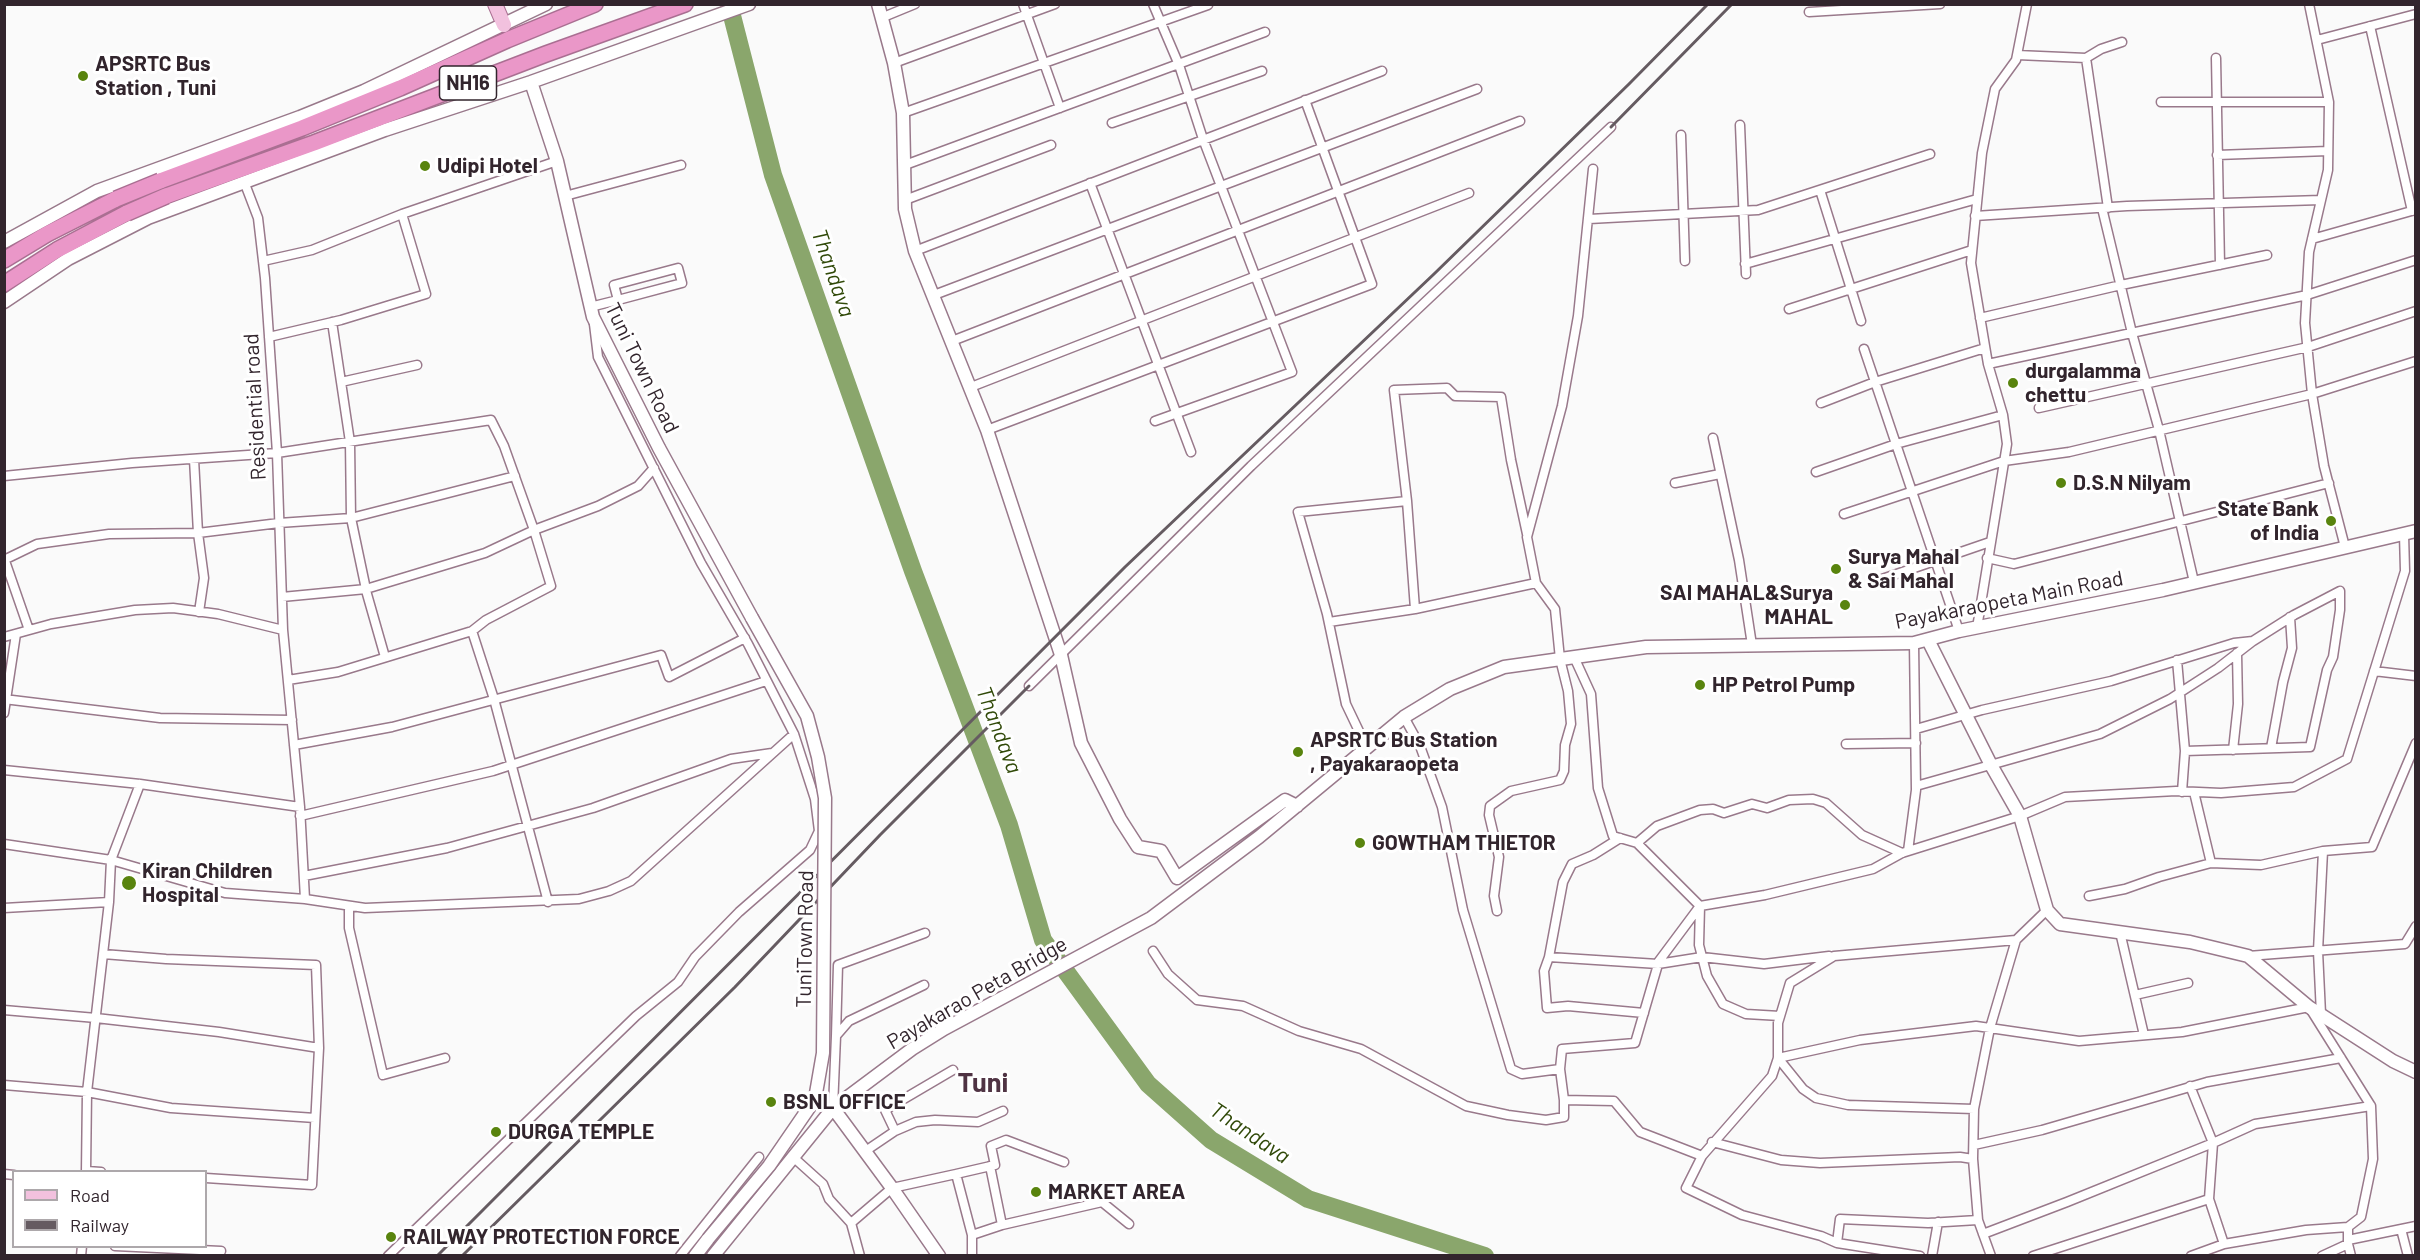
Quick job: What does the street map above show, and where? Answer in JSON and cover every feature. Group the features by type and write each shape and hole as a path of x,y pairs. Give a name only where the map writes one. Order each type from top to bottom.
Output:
{"highway":[{"name":"NH16","path":"4,260 47,234 116,199 368,102 507,40 595,4"},
{"name":"NH16","path":"4,284 57,250 127,213 166,196 314,143 466,83 685,4"}],"main road":[{"path":"495,4 504,25"}],"street":[{"path":"4,242 97,190 300,117 387,81 546,4"},
{"path":"4,302 68,259 155,216 385,130 531,82 749,4"},
{"path":"878,4 894,63 903,113 905,208 915,250 987,429 1061,655 1082,743 1119,819 1138,847 1161,851 1177,878 1286,800 1297,806"},
{"path":"881,18 915,4"},
{"path":"1023,4 1060,108"},
{"path":"894,63 1055,4"},
{"path":"1153,4 1179,65 1203,140 1292,372 1155,422"},
{"path":"1809,12 1940,4"},
{"path":"1977,628 2007,444 2003,415 1985,348 1971,263 1972,250 1982,153 1995,89 2017,55 2027,4"},
{"path":"2309,4 2329,102 2328,170 2309,252 2305,323 2312,394 2329,483 2345,547"},
{"path":"903,113 1208,5"},
{"path":"2317,40 2415,14"},
{"path":"2312,239 2414,211 2370,26"},
{"path":"905,165 1265,32"},
{"path":"2017,55 2086,58 2101,49 2122,42"},
{"path":"2086,58 2105,208 2132,333 2159,430 2194,582"},
{"path":"2216,58 2220,265"},
{"path":"1112,123 1262,71"},
{"path":"915,250 1382,71"},
{"name":"Tuni Town Road","path":"531,82 557,161 592,312 659,448 752,618"},
{"path":"934,296 1477,89"},
{"path":"987,429 1372,284 1305,100"},
{"path":"2161,102 2329,102"},
{"path":"952,341 1520,121"},
{"path":"1740,125 1746,274"},
{"path":"1029,686 1251,466 1611,127"},
{"path":"1681,135 1685,261"},
{"path":"905,200 1052,145"},
{"path":"2217,155 2328,151"},
{"path":"1589,219 1758,210 1930,154"},
{"path":"263,261 312,250 402,214 557,161"},
{"path":"565,196 681,165"},
{"path":"1527,537 1562,406 1578,316 1593,169"},
{"path":"138,174 155,216"},
{"path":"1090,183 1191,452"},
{"name":"Residential road","path":"245,184 258,218 263,261 277,453 283,630 300,811 305,899"},
{"path":"1820,190 1861,321"},
{"path":"971,387 1469,193"},
{"path":"1745,264 1977,200"},
{"path":"1975,216 2105,208 2321,200"},
{"path":"269,337 333,322 426,294 402,214"},
{"path":"1789,309 1972,250"},
{"path":"1980,318 2121,285 2267,255"},
{"path":"1988,364 2307,295 2415,261"},
{"path":"388,1256 636,1016 678,982 695,957 739,912 810,850 819,831 815,800 794,734 745,639 701,563 598,357 592,312 618,300 682,284 678,268 614,285 618,300"},
{"path":"2038,408 2307,347 2415,311"},
{"path":"333,322 350,442 351,518 366,589 386,657"},
{"path":"1821,403 1875,382 1985,348"},
{"path":"1864,349 1959,631"},
{"path":"1844,514 2004,461 2069,452 2312,394 2415,362"},
{"path":"341,382 417,365"},
{"path":"1415,609 1407,501 1394,390 1447,388 1455,396 1502,396 1511,460 1536,583 1555,609 1560,659 1568,690 1572,724 1565,745 1564,771 1560,780 1511,791 1490,806 1489,815 1499,857 1494,896 1497,911"},
{"path":"1816,472 1896,444 2003,415"},
{"path":"4,476 97,466 277,453 491,420 504,446 551,586 486,620 471,631 338,672 288,680"},
{"path":"1713,438 1739,560 1752,645"},
{"path":"194,459 198,533 204,578 200,612"},
{"path":"282,597 366,589 485,553 534,530 598,506 638,486 654,468"},
{"path":"1675,483 1720,474"},
{"path":"29,630 5,558 36,544 99,535 198,533 279,523 351,518 514,476"},
{"path":"1987,558 2014,564 2329,483"},
{"path":"1367,748 1346,704 1329,622 1298,512 1407,501"},
{"path":"1153,951 1168,974 1197,1000 1243,1006 1299,1031 1361,1049 1466,1106 1546,1120 1564,1117 1560,1069 1562,1049 1635,1043 1658,964 1700,906 1765,895 1873,869 1905,852 2020,816 2065,797 2182,792 2221,794 2294,787 2347,759 2405,571 2410,532"},
{"name":"Payakaraopeta Main Road","path":"1147,921 1297,806 1404,717 1450,690 1504,667 1646,647 1914,643 1959,631 2194,582 2410,532"},
{"path":"1882,579 1990,542"},
{"path":"1329,622 1415,609 1536,583"},
{"path":"1916,786 2100,734 2180,692 2290,617 2340,591 2340,610 2333,657 2327,670 2310,747 2185,751"},
{"path":"4,637 51,624 135,610 173,608 283,630"},
{"path":"2271,748 2283,682 2292,648 2290,617"},
{"name":"TuniTown Road","path":"695,1256 769,1166 814,1099 823,1053 825,798 818,757 807,716 752,618"},
{"path":"471,631 494,699 548,902"},
{"path":"4,713 16,634"},
{"path":"294,745 392,727 661,655 669,677 745,639"},
{"path":"1929,640 1991,765 2020,816 2047,910 2060,924 2190,942 2247,956 2405,944 2415,926"},
{"path":"1916,729 2111,681 2234,643 2253,641"},
{"path":"1905,852 1916,786 1914,643"},
{"path":"2233,750 2238,704 2237,653"},
{"path":"1574,657 1591,694 1598,788 1613,836 1637,843 1700,906 1699,945 1707,976 1723,1005 1746,1014 1780,1016"},
{"path":"2177,660 2185,751 2182,792"},
{"path":"2374,671 2415,676"},
{"path":"4,770 140,784 300,811 511,765 766,681"},
{"path":"5,699 160,718 292,720"},
{"path":"1404,717 1420,746 1442,807 1463,910 1511,1069 1522,1074 1560,1069"},
{"path":"4,844 111,860 225,893 305,899 365,908 579,899 609,891 631,881 794,734"},
{"path":"1846,744 1916,743"},
{"path":"2089,896 2125,889 2211,863 2261,865 2323,851 2372,848 2415,743"},
{"path":"304,876 447,848 593,808 731,759 773,753"},
{"path":"87,1170 87,1092 109,902 111,860 140,784"},
{"path":"2194,792 2211,863"},
{"path":"1637,843 1657,826 1700,810 1713,809 1724,813 1752,804 1767,808 1789,800 1813,799 1826,803 1863,835 1905,852"},
{"path":"1620,838 1572,864 1563,882 1549,957 1544,971 1547,1008 1568,1006 1644,1013"},
{"path":"2321,1014 2318,951 2323,851"},
{"path":"4,908 109,902"},
{"path":"349,906 349,928 383,1075 445,1058"},
{"path":"1991,1256 1978,1220 1973,1159 1974,1109 1990,1028 2016,940 2047,910"},
{"name":"Payakarao Peta Bridge","path":"713,1256 833,1108 912,1049 1147,921"},
{"path":"2120,932 2144,1035"},
{"path":"925,933 838,965 833,1108 939,1256"},
{"path":"1549,957 1658,964 1702,957 1764,964 2016,940"},
{"path":"103,954 316,965 319,1048 312,1185 207,1178"},
{"path":"1834,956 1790,983 1778,1023 1778,1058 1772,1076 1712,1142 1702,1156 1686,1188 1742,1215 1821,1236 1837,1243 1920,1256"},
{"path":"2247,956 2309,1006 2415,1072"},
{"path":"2135,995 2188,982"},
{"path":"836,1036 849,1021 924,985"},
{"path":"1778,1058 1860,1040 1976,1026 2079,1041 2182,1032 2309,1006"},
{"path":"2191,1256 2224,1244 2306,1230 2348,1227 2361,1217 2373,1159 2371,1106 2309,1006"},
{"path":"4,1010 219,1032 319,1048"},
{"path":"1778,1058 1803,1089 1816,1098 1848,1105 1974,1109"},
{"path":"1974,1145 2042,1130 2190,1086 2259,1071 2290,1068 2341,1058"},
{"path":"895,1131 885,1110 953,1070"},
{"path":"4,1085 87,1092 171,1108 315,1118"},
{"path":"2190,1086 2213,1143 2209,1199 2224,1244"},
{"path":"1564,1100 1614,1101 1640,1132 1702,1156"},
{"path":"1983,1234 2213,1143 2255,1124 2371,1106"},
{"path":"864,1152 895,1131 916,1122 935,1120 978,1122 1004,1111"},
{"path":"851,1223 892,1188 995,1165 991,1146 1006,1140 1064,1162"},
{"path":"1712,1142 1781,1160 1820,1163 1960,1157 1973,1159"},
{"path":"680,1256 759,1157"},
{"path":"793,1157 823,1184 829,1199 851,1223 860,1256"},
{"path":"990,1166 1002,1225"},
{"path":"956,1174 972,1235 972,1256"},
{"path":"2033,1256 2209,1199"},
{"path":"972,1235 1002,1225 1102,1202 1129,1224"},
{"path":"1837,1243 1840,1219 1938,1222 1978,1220"},
{"path":"1932,1256 1938,1222"},
{"path":"2322,1256 2348,1242 2415,1226"},
{"path":"2348,1227 2351,1256"},
{"path":"2401,1229 2408,1256"},
{"path":"157,1248 220,1251"}],"waterway":[{"name":"Thandava","path":"729,4 773,175 913,571 1009,825 1043,940 1148,1084 1211,1140 1308,1199 1485,1256"}],"railway":[{"path":"437,1256 1125,567 1434,274 1708,4"},
{"path":"1611,127 1732,4"},
{"path":"462,1256 735,987 880,835 1029,686"}],"place":[{"name":"APSRTC Bus Station , Tuni","path":"83,76"},
{"name":"Udipi Hotel","path":"425,166"},
{"name":"durgalamma chettu","path":"2013,383"},
{"name":"D.S.N Nilyam","path":"2061,483"},
{"name":"State Bank of India","path":"2331,521"},
{"name":"Surya Mahal & Sai Mahal","path":"1836,569"},
{"name":"SAI MAHAL&Surya MAHAL","path":"1845,605"},
{"name":"HP Petrol Pump","path":"1700,685"},
{"name":"APSRTC Bus Station , Payakaraopeta","path":"1298,752"},
{"name":"GOWTHAM THIETOR","path":"1360,843"},
{"name":"Kiran Children Hospital","path":"129,883"},
{"name":"BSNL OFFICE","path":"771,1102"},
{"name":"DURGA TEMPLE","path":"496,1132"},
{"name":"MARKET AREA","path":"1036,1192"},
{"name":"RAILWAY PROTECTION FORCE","path":"391,1237"}],"district":[{"name":"Tuni","path":"983,1083"}]}
